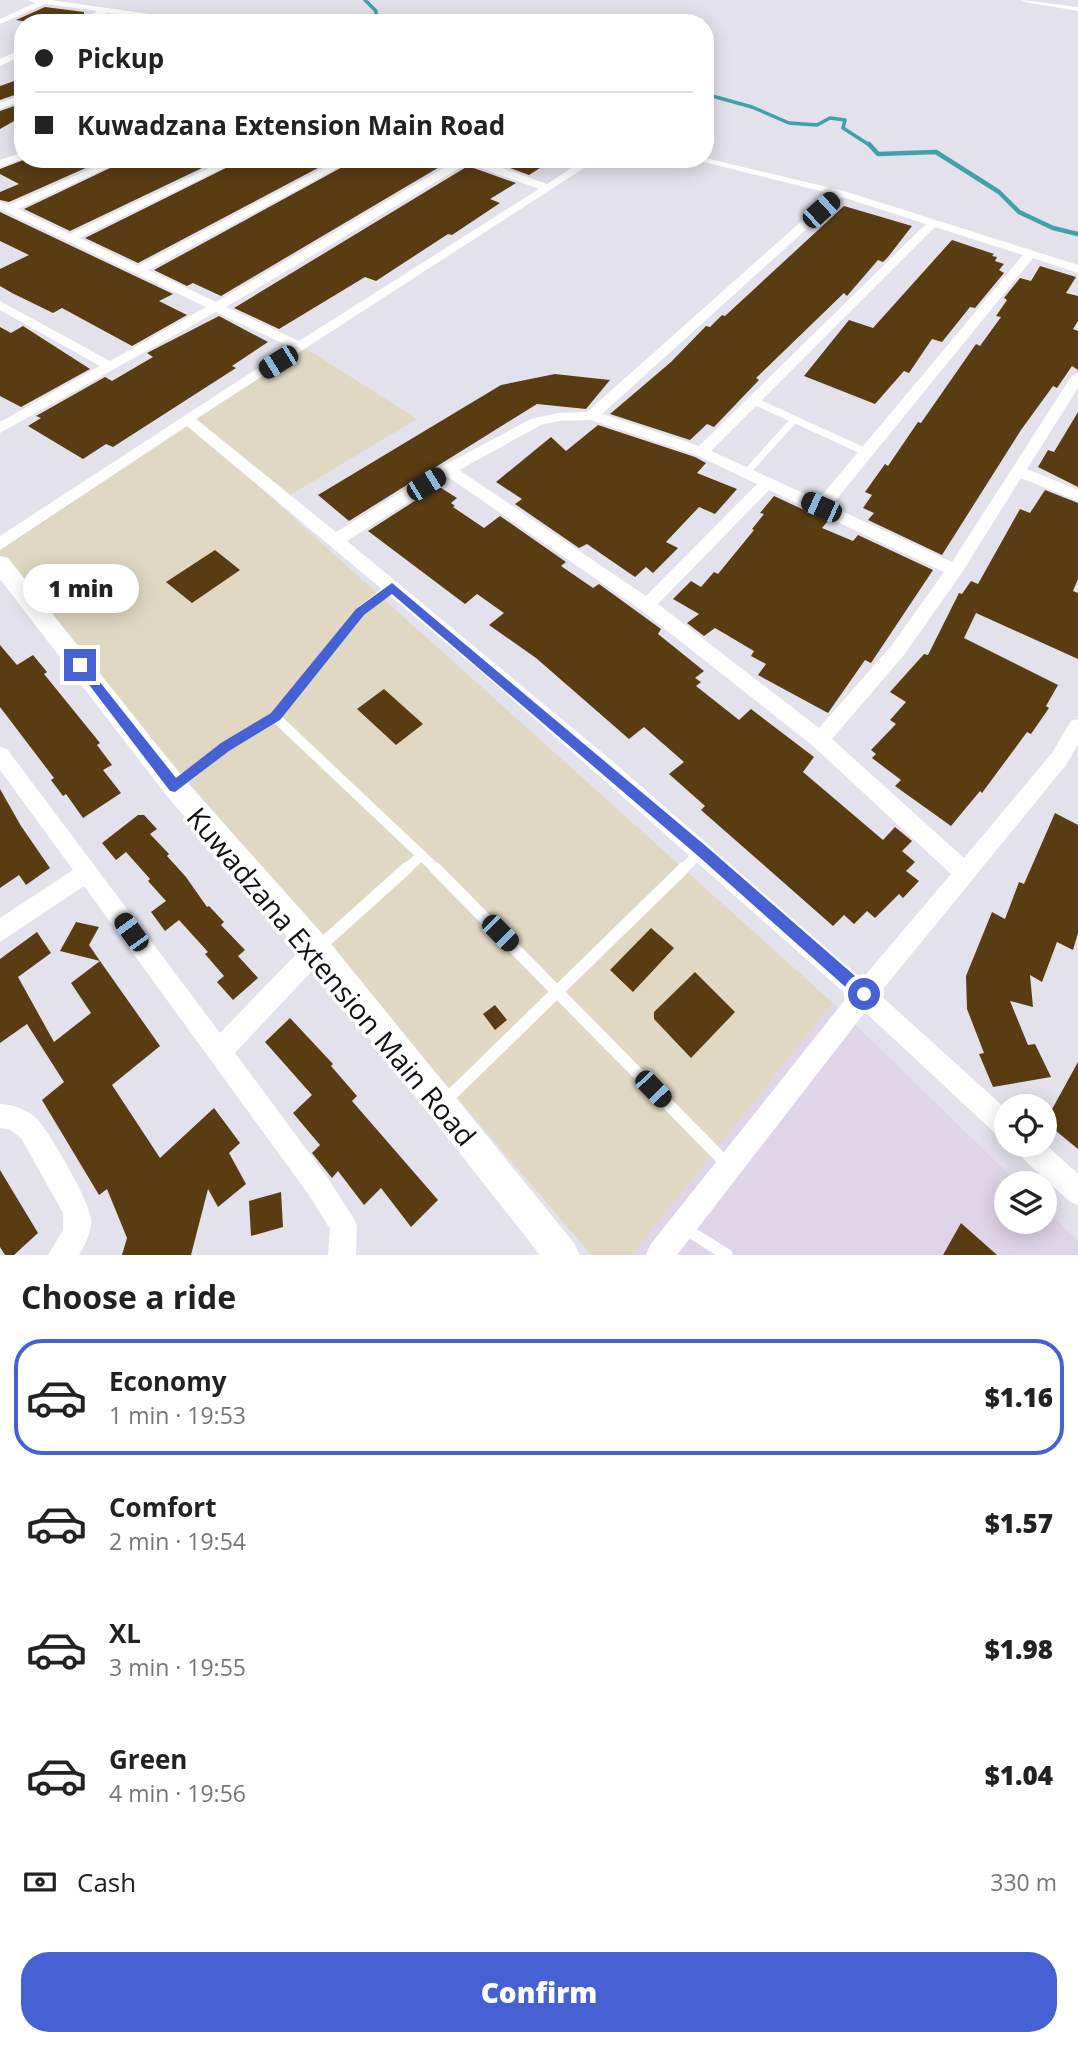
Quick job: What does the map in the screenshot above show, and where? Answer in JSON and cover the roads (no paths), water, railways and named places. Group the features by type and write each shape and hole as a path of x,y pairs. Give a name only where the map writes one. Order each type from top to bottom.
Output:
{"street":[{"path":"32,0 132,14"},
{"path":"1025,0 1078,9"},
{"path":"17,14 43,2"},
{"path":"98,14 106,10"},
{"path":"714,163 840,193 1078,269"},
{"path":"5,207 100,168"},
{"path":"70,238 218,168"},
{"path":"139,270 332,168"},
{"path":"0,428 216,307 454,168"},
{"path":"491,168 548,188"},
{"path":"0,544 187,419 579,168"},
{"path":"591,416 840,193"},
{"path":"5,207 301,347"},
{"path":"701,452 933,223"},
{"path":"821,507 1030,254"},
{"path":"0,304 110,366"},
{"path":"820,740 898,650 955,570 1020,472 1078,377"},
{"path":"336,540 448,470 536,422 558,417 591,416 701,452 955,570"},
{"path":"187,419 336,540 702,851 864,994 994,1115"},
{"path":"448,470 648,605 820,740 965,874"},
{"path":"1020,472 1078,496"},
{"path":"648,605 767,483"},
{"name":"Kuwadzana Extension Main Road","path":"0,564 175,787 317,949 440,1106 562,1255"},
{"path":"660,1255 864,994 1075,740"},
{"path":"0,755 7,776 87,872 318,1186 344,1226 342,1255"},
{"path":"0,931 87,872"},
{"path":"219,1052 317,949"},
{"path":"0,1116 14,1118 30,1129 75,1208 79,1219 78,1230 62,1255"},
{"path":"1040,1157 1078,1192"}],"lane":[{"path":"752,400 866,452"},
{"path":"746,472 794,420"},
{"path":"175,787 225,747 275,717 360,612 392,587"},
{"path":"275,717 422,855 730,1167"},
{"path":"440,1106 702,851"},
{"path":"317,949 422,855"},
{"path":"682,1227 727,1255"}],"waterway":[{"path":"365,0 376,14"},
{"path":"714,96 752,107 789,123 817,125 830,118 845,120 843,128 871,146"},
{"path":"871,146 878,154 936,152 999,192 1019,212 1053,228 1078,234"}]}
